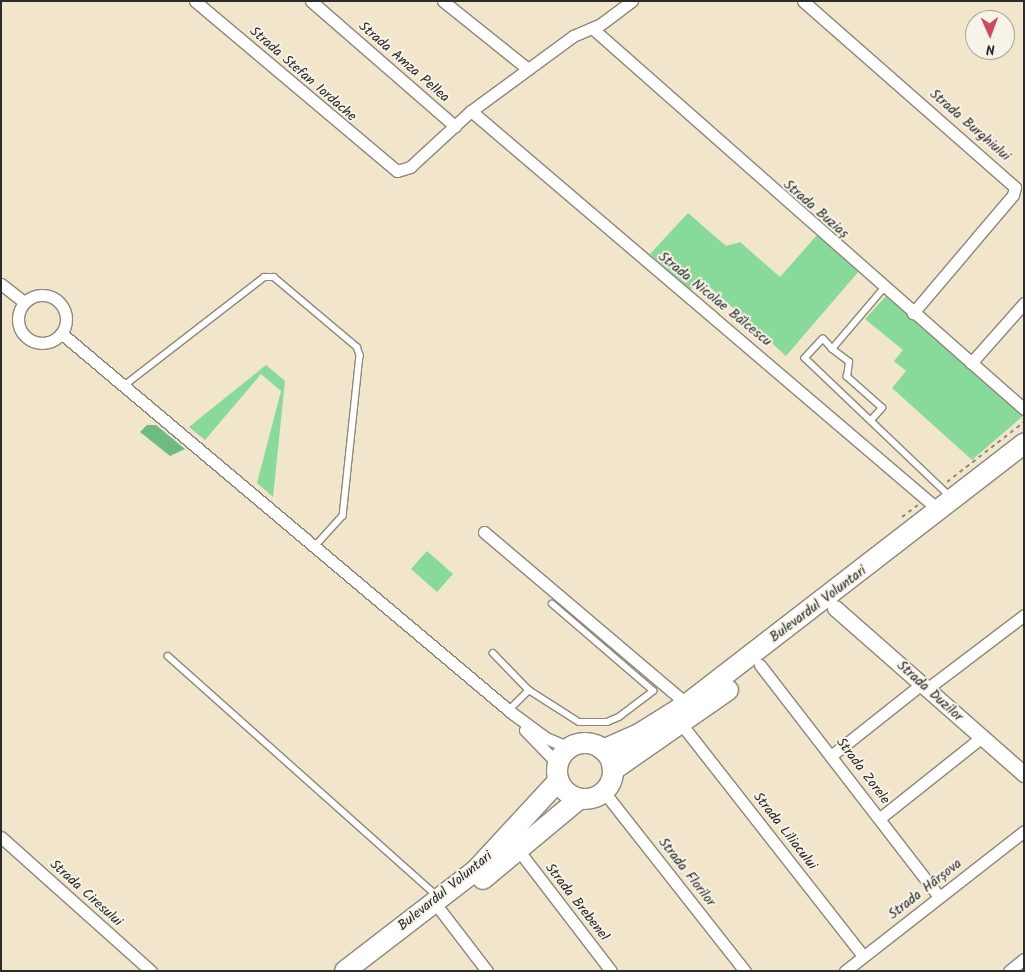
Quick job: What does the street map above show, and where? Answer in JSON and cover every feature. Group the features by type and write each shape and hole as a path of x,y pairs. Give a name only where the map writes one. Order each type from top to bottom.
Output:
{"highway":[{"name":"Bulevardul Voluntari","path":"603,743 639,734 687,704 940,499 1024,444"},
{"name":"Bulevardul Voluntari","path":"613,770 682,726 1024,462"},
{"path":"562,745 603,743 613,770 604,792"},
{"name":"Bulevardul Voluntari","path":"364,971 440,904 521,825 558,772 562,745"},
{"path":"558,772 566,792 579,799"},
{"name":"Bulevardul Voluntari","path":"345,971 519,851 579,799 604,792"}],"street":[{"name":"Strada Stefan Iordache","path":"195,1 391,169 410,166 455,126"},
{"name":"Strada Amza Pellea","path":"311,1 455,126"},
{"path":"443,1 528,69"},
{"path":"455,126 472,111 573,36 592,28 632,1"},
{"name":"Strada Burghiului","path":"802,1 1015,187 1013,195 913,313"},
{"name":"Strada Buziaș","path":"592,28 884,288 1024,409"},
{"name":"Strada Nicolae Bălcescu","path":"472,111 714,321 940,499"},
{"path":"1,284 24,302"},
{"path":"36,295 57,300 66,319 61,333 49,342 26,338 17,321 24,302 36,295"},
{"path":"971,363 1024,303"},
{"path":"61,333 125,385 314,548 511,711 562,745"},
{"path":"484,532 687,704"},
{"name":"Strada Duzilor","path":"835,608 1024,774"},
{"path":"832,755 1024,615"},
{"name":"Strada Zorele","path":"760,665 832,755 939,897"},
{"path":"511,711 558,772"},
{"name":"Strada Liliacului","path":"682,726 863,956"},
{"path":"880,818 982,737"},
{"name":"Strada Florilor","path":"604,792 745,971"},
{"name":"Strada Hârșova","path":"845,971 1024,832"},
{"name":"Strada Ciresului","path":"1,837 151,971"},
{"name":"Strada Brebenel","path":"519,851 611,971"},
{"path":"440,904 487,971"},
{"path":"1009,971 1024,959"}],"lane":[{"path":"125,385 264,277 274,277 357,347 360,355 343,516 314,548"},
{"path":"832,349 884,288"},
{"path":"872,418 882,408 846,377 849,362 822,339 805,358 872,418 874,428 940,499"},
{"path":"493,653 529,690 570,719 593,723 619,717 653,691 552,604"},
{"path":"168,656 440,904"},
{"path":"511,711 529,690"}],"path":[{"path":"898,520 940,499 1024,422"},
{"path":"562,745 560,737 603,743"}],"green space":[{"path":"688,213 726,246 740,242 780,277 818,234 859,271 786,356 701,279 690,290 650,254"},
{"path":"887,295 1023,416 972,460 892,388 906,371 894,361 903,350 865,319"},
{"path":"266,365 285,381 273,497 257,483 281,391 261,374 205,440 189,427"},
{"path":"147,425 156,425 185,449 170,456 140,432"},
{"path":"427,551 453,574 437,592 411,569"}]}
